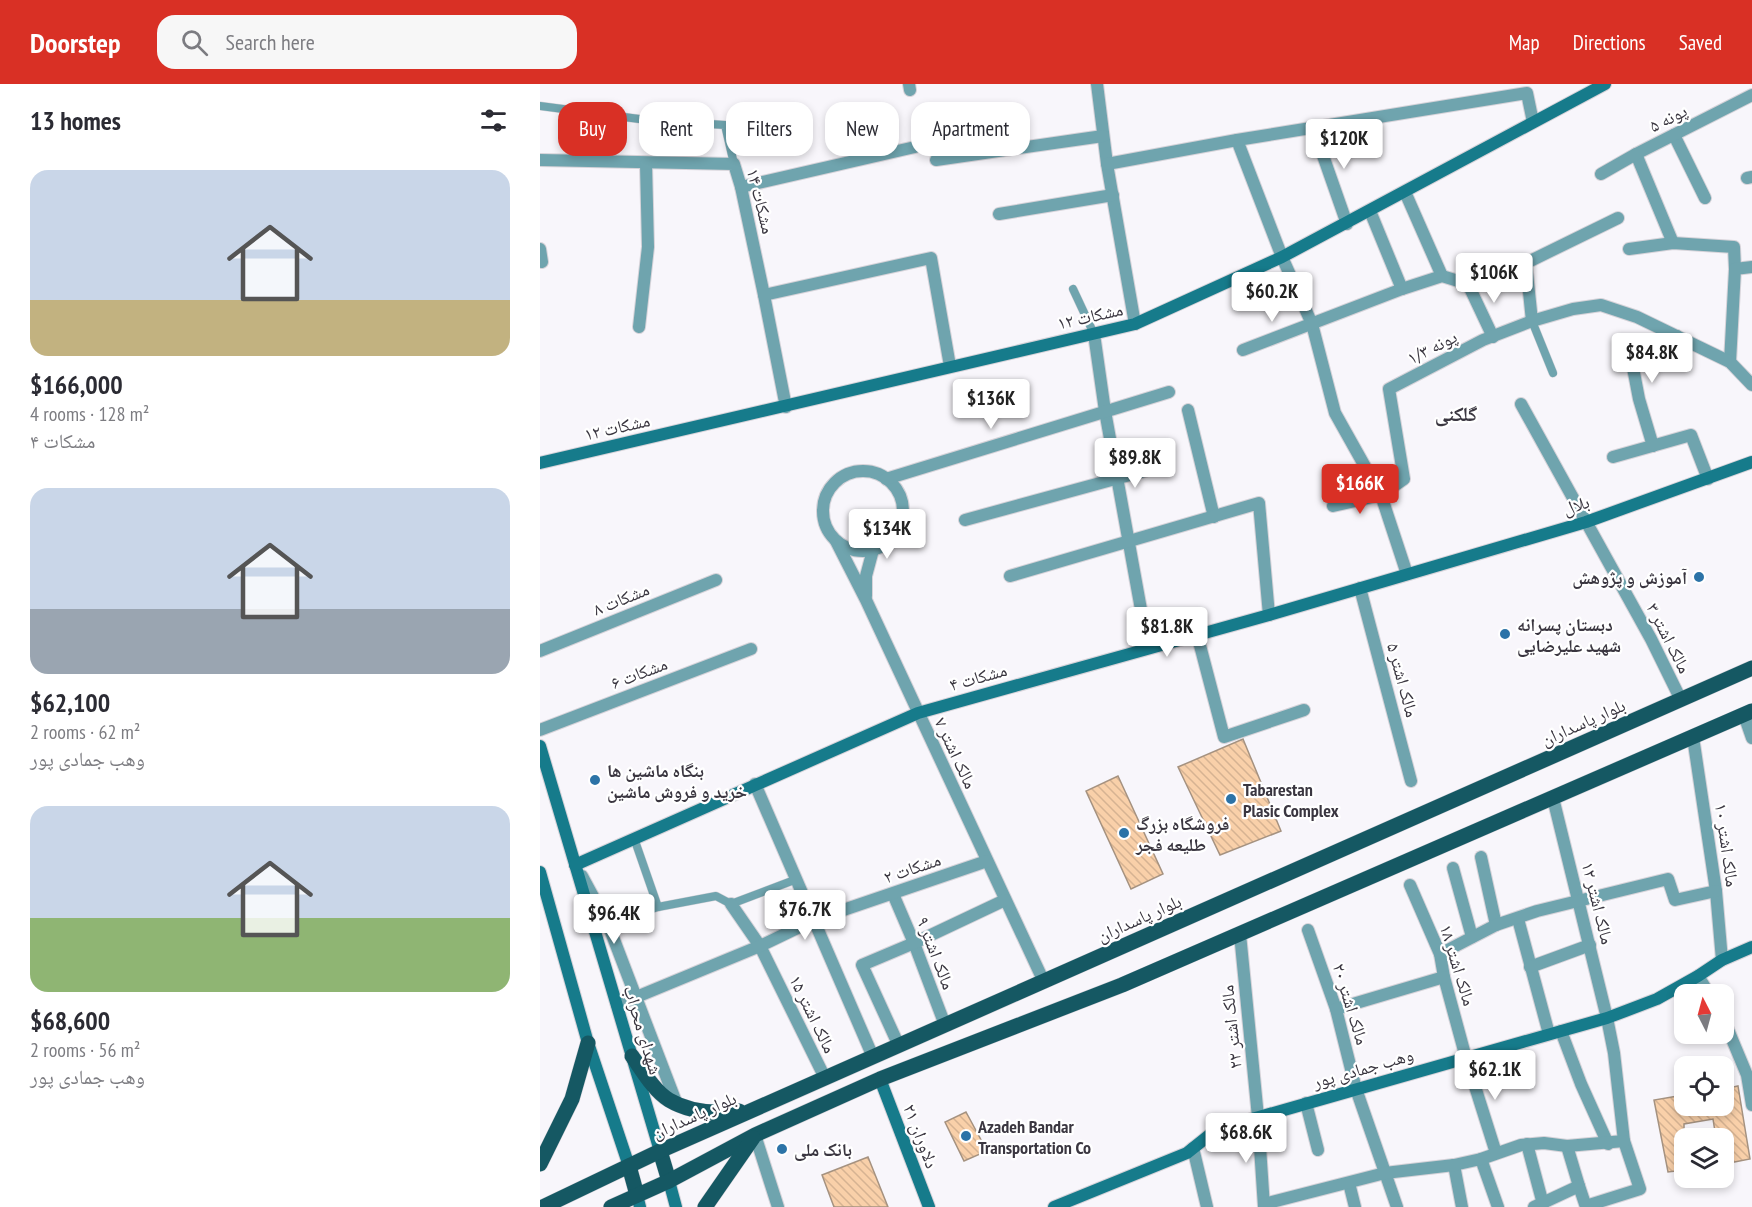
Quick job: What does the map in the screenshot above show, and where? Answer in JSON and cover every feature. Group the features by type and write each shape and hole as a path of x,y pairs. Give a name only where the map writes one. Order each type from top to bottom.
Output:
{"main road":[{"name":"بلوار پاسداران","path":"543,1207 660,1151 1752,668"},
{"path":"611,1207 638,1201 669,1181 754,1135 880,1079 1122,985 1748,713"},
{"path":"540,1164 572,1099 588,1043"},
{"path":"632,1056 668,1099 697,1111 719,1113 754,1110"},
{"path":"705,1207 754,1135"},
{"path":"660,1151 669,1181"},
{"path":"629,1166 638,1201"}],"street":[{"path":"1096,84 1107,164 1135,324"},
{"name":"مشکات ۱۲","path":"540,463 1135,324 1282,257 1347,224 1605,84"},
{"path":"1107,164 1530,88 1533,122"},
{"name":"پونه ۵","path":"1601,174 1752,95"},
{"path":"1312,127 1347,224"},
{"path":"1674,135 1705,198"},
{"path":"936,160 1103,136"},
{"path":"1237,140 1282,257 1312,324 1335,413 1381,495 1407,574"},
{"path":"741,187 911,148"},
{"path":"1636,154 1673,243"},
{"name":"مشکات ۱۴","path":"540,160 646,164 734,164 741,187 786,407"},
{"path":"639,327 648,247 646,164"},
{"path":"1405,192 1442,276"},
{"path":"999,214 1113,195"},
{"path":"1370,211 1402,289"},
{"path":"1243,351 1402,289 1442,276 1468,284 1526,263 1618,218"},
{"path":"1629,249 1673,243 1734,247 1730,362"},
{"path":"540,249 542,262"},
{"path":"764,295 931,258 951,366"},
{"path":"1526,263 1532,321"},
{"path":"1735,269 1752,267"},
{"path":"1468,284 1493,337"},
{"name":"پونه ۱/۳","path":"1381,495 1404,479 1389,389 1483,340 1532,321 1573,309 1600,305 1637,317 1730,362 1752,385"},
{"path":"1094,334 1105,411 1148,648"},
{"path":"1653,446 1639,399 1630,352 1677,336"},
{"path":"886,479 1169,392"},
{"name":"مالک اشتر ۳","path":"1521,404 1651,639 1681,700"},
{"path":"1188,410 1214,517"},
{"path":"1613,457 1691,435 1708,479"},
{"name":"بلال","path":"1407,574 1586,522 1752,462"},
{"path":"965,520 1158,467"},
{"path":"858,471 871,472 886,479 900,496 903,509 901,523 895,535 885,544 860,551 847,548 836,541 828,531 823,518 826,493 834,482 858,471"},
{"path":"1333,506 1381,495"},
{"path":"1010,576 1259,503 1269,615"},
{"name":"مالک اشتر ۷","path":"836,541 866,600 1044,982"},
{"path":"866,600 866,576 873,549"},
{"name":"مشکات ۴","path":"575,865 918,713 1407,574"},
{"name":"مشکات ۸","path":"540,651 716,580"},
{"name":"مالک اشتر ۵","path":"1360,588 1411,781"},
{"path":"1197,634 1224,737 1304,710"},
{"name":"مشکات ۶","path":"540,730 752,649"},
{"path":"1748,713 1752,738"},
{"name":"مالک اشتر ۱۰","path":"1693,736 1716,891 1722,960"},
{"name":"شهدای محراب","path":"540,746 660,1151"},
{"path":"755,784 873,1057"},
{"name":"مالک اشتر ۱۲","path":"1553,798 1607,1018 1614,1053 1624,1142 1641,1189 1586,1206"},
{"path":"1481,857 1496,925"},
{"name":"مشکات ۲","path":"616,1005 760,946 814,920 987,861"},
{"path":"575,865 608,924 676,1102"},
{"path":"1453,868 1473,937"},
{"path":"540,872 588,1043 629,1166"},
{"path":"1440,954 1496,925 1537,911 1668,879 1675,900 1716,891"},
{"name":"مالک اشتر ۱۸","path":"1410,885 1440,954 1466,1058 1496,1153"},
{"name":"مالک اشتر ۹","path":"893,894 945,1025"},
{"path":"899,1046 862,965 1005,900"},
{"name":"مالک اشتر ۱۵","path":"731,904 760,946 825,1078"},
{"path":"1518,918 1549,1034"},
{"name":"مالک اشتر ۲۰","path":"1308,930 1336,1009 1356,1089 1397,1207"},
{"name":"مالک اشتر ۲۲","path":"1240,934 1264,1205"},
{"path":"1530,967 1590,945"},
{"name":"وهب جمادی پور","path":"1054,1207 1187,1153 1217,1129 1607,1018 1657,999 1722,960 1752,946"},
{"path":"1698,976 1703,984"},
{"path":"1336,1009 1444,977"},
{"path":"1562,1031 1581,1084 1608,1144"},
{"path":"1734,1044 1747,1075 1752,1105"},
{"name":"دلاوران ۲۱","path":"880,1079 926,1206"},
{"path":"1306,1103 1318,1150"},
{"path":"754,1135 778,1207"},
{"path":"1264,1205 1385,1173 1454,1165 1481,1159 1527,1144 1544,1143 1567,1146 1624,1142"},
{"path":"1527,1144 1539,1205 1580,1186"},
{"path":"1567,1146 1586,1206"},
{"path":"1192,1148 1208,1207"},
{"path":"1481,1159 1498,1207"},
{"path":"1454,1165 1462,1207"},
{"path":"669,1181 676,1207"},
{"path":"1349,1183 1355,1207"}],"lane":[{"path":"540,106 647,120 726,125 734,164"},
{"path":"1073,289 1094,334"},
{"path":"1532,321 1554,373"},
{"path":"634,838 658,907"},
{"path":"593,928 658,907 716,896 731,904 796,879"}],"building":[{"name":"Tabarestan Plasic Complex","path":"1243,739 1281,831 1220,855 1178,767"},
{"name":"فروشگاه بزرگ طلیعه فجر","path":"1118,776 1163,874 1131,889 1086,791"},
{"path":"1738,1086 1750,1159 1734,1162 1734,1128 1714,1128 1713,1119 1684,1124 1684,1128 1674,1128 1674,1171 1668,1172 1654,1100 1674,1097 1674,1116 1734,1116 1734,1087"},
{"name":"Azadeh Bandar Transportation Co","path":"966,1112 987,1151 964,1161 945,1122"},
{"path":"868,1157 888,1207 834,1207 822,1175"}],"place":[{"name":"آموزش و پژوهش","path":"1699,577"},
{"name":"دبستان پسرانه شهید علیرضایی","path":"1505,634"},
{"name":"بنگاه ماشین ها خرید و فروش ماشین","path":"595,780"},
{"name":"Tabarestan Plasic Complex","path":"1231,799"},
{"name":"فروشگاه بزرگ طلیعه فجر","path":"1124,833"},
{"name":"Azadeh Bandar Transportation Co","path":"966,1136"},
{"name":"بانک ملی","path":"782,1149"}],"district":[{"name":"گلکنی","path":"1456,414"}]}
